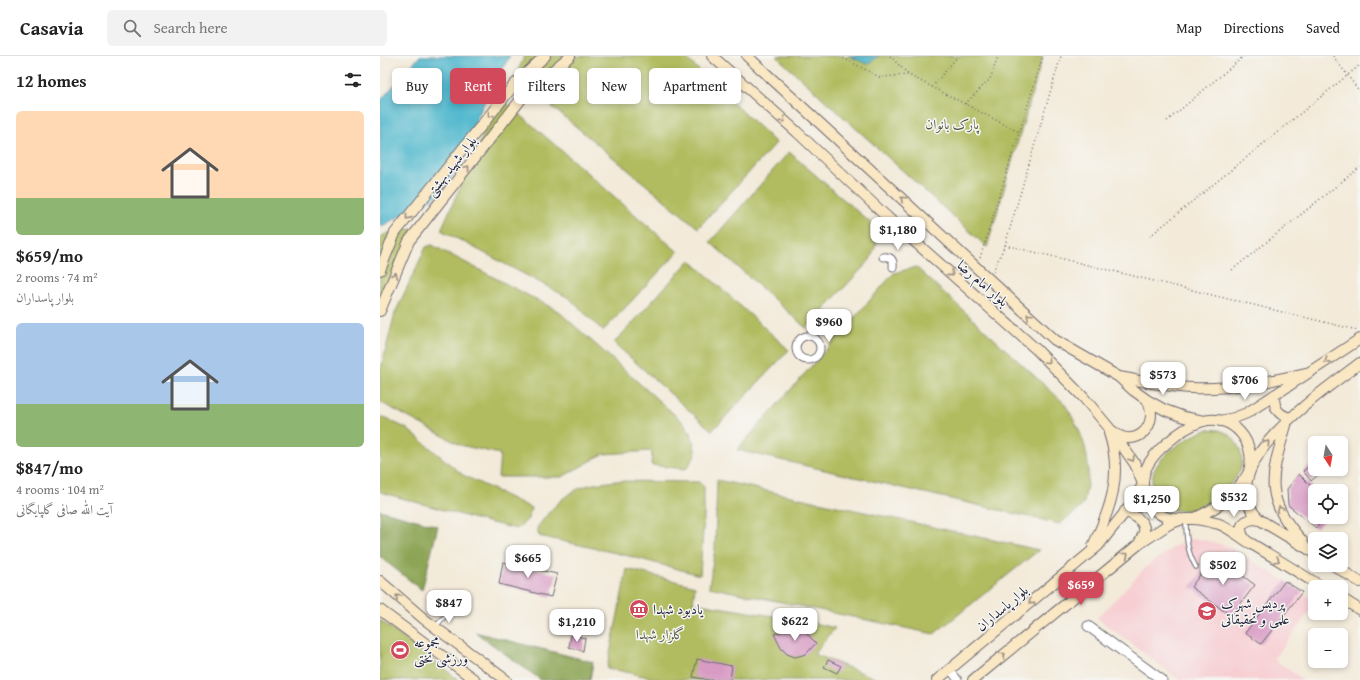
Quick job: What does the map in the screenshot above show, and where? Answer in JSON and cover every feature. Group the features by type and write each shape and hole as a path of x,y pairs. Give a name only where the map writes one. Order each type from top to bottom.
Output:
{"main road":[{"name":"بلوار شهید بهشتی","path":"380,270 395,233 514,84 545,56"},
{"name":"بلوار شهید بهشتی","path":"380,311 409,241 526,93 570,56"},
{"name":"بلوار امام رضا","path":"712,56 797,132 887,217 1037,350 1084,398 1108,427 1135,464 1143,484"},
{"name":"بلوار امام رضا","path":"746,56 1055,340 1119,377"},
{"path":"1119,377 1133,390 1165,410 1184,417 1204,421 1220,421 1247,413 1360,339"},
{"path":"973,680 1139,544 1169,524 1217,507 1229,498 1249,472 1262,449 1289,419 1360,363"},
{"path":"1119,377 1190,388 1218,389 1310,372"},
{"path":"1274,395 1276,410 1281,415 1289,419"},
{"path":"1108,427 1122,437 1130,438 1143,433 1151,421 1152,414 1147,400"},
{"path":"1289,419 1274,467 1274,493 1278,507 1285,520 1308,546"},
{"path":"1204,421 1177,434 1160,449 1146,467 1143,484 1147,500 1158,513 1173,520 1186,519 1219,524 1311,580"},
{"path":"1220,421 1236,428 1246,440 1251,456 1249,472 1246,480 1246,498 1248,506 1260,520"},
{"path":"1090,553 1101,530 1111,502 1115,483 1116,463 1114,446 1108,427"},
{"name":"بلوار پاسداران","path":"938,680 1098,546 1139,492 1143,484"},
{"path":"1125,511 1136,516 1141,521 1144,532 1139,544"},
{"path":"1246,540 1241,534 1242,527 1246,521 1252,518 1260,520 1308,549"},
{"path":"1344,572 1360,582"},
{"path":"380,581 435,627 506,680"},
{"path":"1348,602 1360,610"},
{"path":"380,610 475,680"},
{"path":"423,642 435,627"}],"street":[{"path":"882,257 887,256 891,258 894,262 894,267"},
{"path":"1088,626 1162,680"},
{"path":"950,670 958,680"}],"lane":[{"path":"1186,519 1186,539 1190,557 1196,567"},
{"path":"435,627 447,614 456,608"}],"path":[{"path":"840,56 879,77 909,75"},
{"path":"890,56 909,75 1019,132"},
{"path":"932,87 958,56"},
{"path":"965,104 990,79 998,56"},
{"path":"977,268 1043,56"},
{"path":"989,279 1005,245 1061,56"},
{"path":"1167,121 1244,56"},
{"path":"1333,56 1360,92"},
{"path":"1150,236 1360,65"},
{"path":"1232,270 1360,167"},
{"path":"1005,245 1360,330"}],"shaded area":[{"name":"پردیس شهرک علمی و تحقیقاتی","path":"1186,539 1199,539 1228,546 1308,596 1308,613 1274,659 1303,680 1180,680 1097,618 1149,564"}],"green space":[{"path":"525,56 684,56 697,68 649,68 649,104 735,104 776,143 698,228 549,104 579,104 579,68 519,68"},
{"name":"پارک بانوان","path":"776,56 1043,56 987,247"},
{"path":"506,102 678,252 603,331 569,298 441,230 497,104 506,104"},
{"path":"789,152 881,232 870,260 806,328 710,242"},
{"path":"401,227 416,231 380,312 380,237"},
{"path":"432,245 558,311 684,423 691,433 696,454 686,469 651,465 652,451 603,454 562,477 498,477 500,454 460,445 380,402 380,372 395,313 426,247"},
{"path":"690,260 789,350 712,431 614,343"},
{"path":"916,267 1064,403 1070,413 1081,434 1087,456 1088,479 1083,504 1060,524 737,450 894,273"},
{"path":"380,416 406,428 463,475 531,508 528,519 517,529 479,520 380,492"},
{"path":"1206,430 1224,432 1234,440 1240,451 1240,470 1225,490 1211,501 1203,505 1180,511 1165,506 1159,501 1152,487 1154,471 1163,458 1176,446"},
{"path":"717,480 1039,550 934,634 709,587 715,548"},
{"path":"614,481 699,482 704,487 704,515 700,575 629,556 539,536 537,528 564,497 586,486"},
{"path":"380,510 438,526 422,590 380,557"},
{"name":"گلزار شهدا","path":"627,569 695,586 693,603 805,621 835,628 814,654 880,680 662,680 607,668"},
{"name":"مجموعه ورزشی تختی","path":"380,620 459,680 380,680"},
{"path":"475,632 593,662 590,680 541,680"}],"water":[{"path":"420,56 510,56 503,68 450,68 450,104 483,104 466,143 461,164 440,194 380,227 380,101 392,88 392,104 442,104 442,68 409,68"},
{"path":"849,56 879,56 867,64"}],"building":[{"path":"1308,467 1308,476 1317,476 1311,481 1303,471"},
{"path":"1299,474 1309,484 1308,521 1288,505 1287,489"},
{"path":"1311,524 1320,524 1316,528"},
{"path":"1215,555 1255,585 1231,616 1191,587"},
{"path":"503,562 557,574 551,597 499,584"},
{"path":"1285,581 1302,592 1261,644 1245,633"},
{"name":"یادبود شهدا","path":"639,602 644,604 646,609 644,614 639,616 634,614 632,609 634,604"},
{"path":"795,628 803,630 816,643 806,654 795,657 787,654 781,648 774,634"},
{"path":"571,635 585,638 583,651 569,647"},
{"path":"697,659 732,666 730,680 709,680 693,677"},
{"path":"828,660 841,666 837,673 824,667"}],"place":[{"name":"یادبود شهدا","path":"639,609"},
{"name":"پردیس شهرک علمی و تحقیقاتی","path":"1207,611"},
{"name":"مجموعه ورزشی تختی","path":"400,650"}]}
